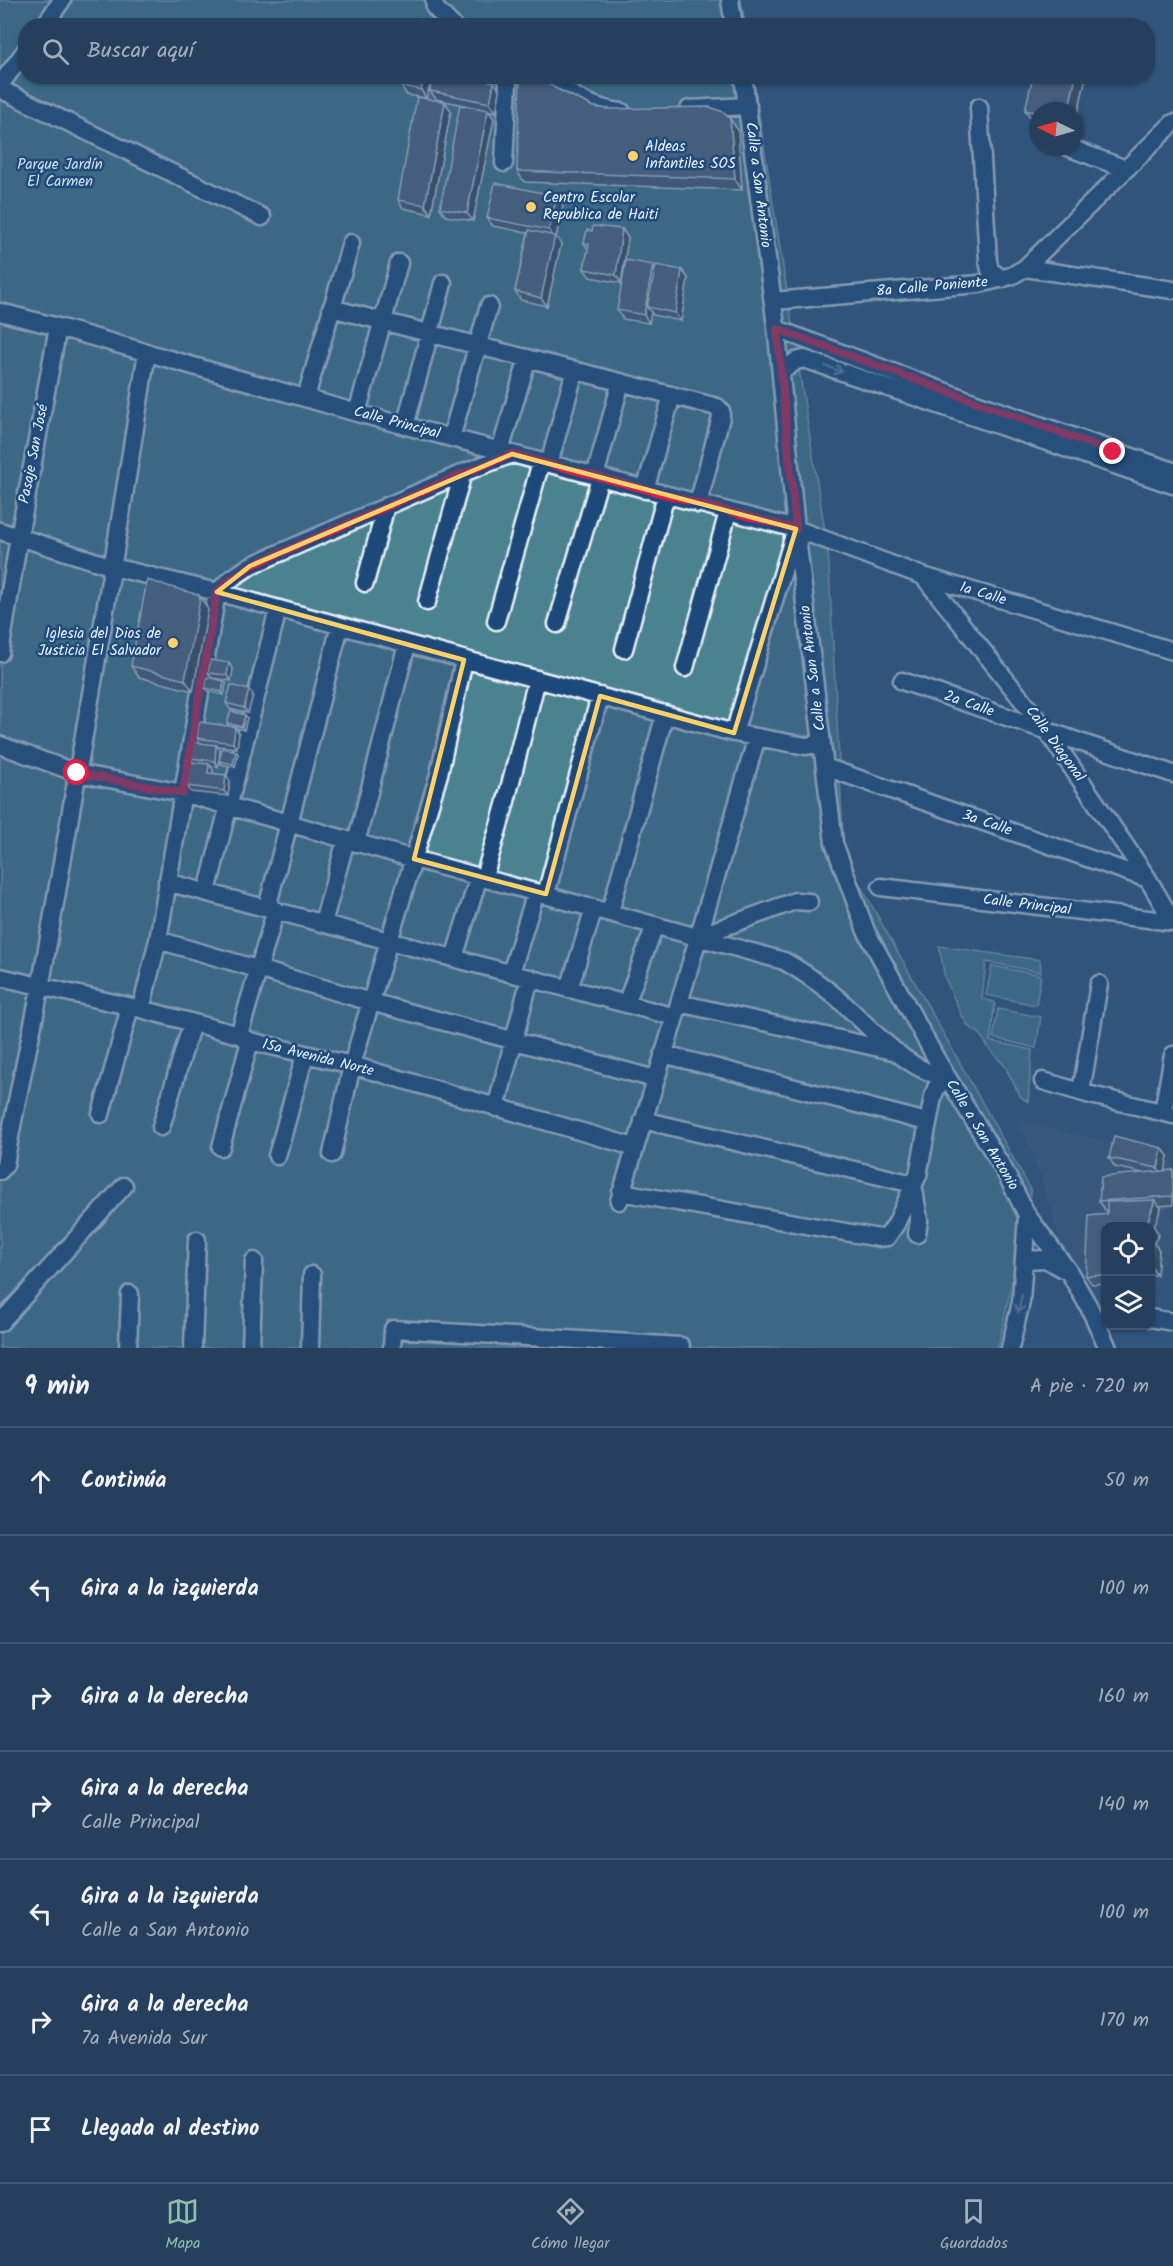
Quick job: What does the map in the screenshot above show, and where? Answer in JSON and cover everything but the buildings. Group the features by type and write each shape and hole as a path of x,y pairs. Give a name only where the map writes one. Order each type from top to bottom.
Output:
{"street":[{"path":"50,18 62,0"},
{"path":"434,0 435,8 445,18"},
{"path":"730,0 733,18"},
{"path":"18,61 0,87 120,155 262,217"},
{"path":"504,163 508,84"},
{"path":"555,84 593,106 610,111 643,112"},
{"name":"Calle a San Antonio","path":"744,84 777,329 796,529 834,843 866,931 947,1077 1003,1168 1027,1215 1097,1308 1108,1348"},
{"path":"675,110 748,106"},
{"path":"979,107 988,261 990,270 1002,279"},
{"name":"8a Calle Poniente","path":"773,301 979,284 1002,279 1025,268 1173,123"},
{"path":"1083,153 1126,169"},
{"path":"306,397 351,243"},
{"path":"357,413 399,263"},
{"path":"1025,268 1173,290"},
{"path":"405,426 443,284"},
{"path":"451,438 489,306"},
{"path":"331,308 717,407 721,411 721,417 698,504"},
{"name":"Calle Principal","path":"0,312 357,413 796,529"},
{"name":"Pasaje San José","path":"0,653 58,327"},
{"path":"777,329 976,403 1173,471"},
{"path":"0,1171 6,1165 15,1104 40,987 113,567 147,352"},
{"path":"101,1114 158,940 217,592 250,566 506,453 528,358"},
{"path":"781,372 796,361 804,359 1173,485"},
{"path":"496,621 575,370"},
{"path":"557,624 598,477 621,382"},
{"path":"645,490 672,395"},
{"path":"427,602 464,473"},
{"path":"624,649 666,495"},
{"path":"365,583 386,506"},
{"path":"685,668 728,512"},
{"path":"734,733 796,529"},
{"name":"1a Calle","path":"796,529 922,576 1173,651"},
{"path":"0,531 113,567 217,592 734,733 806,746 822,743"},
{"name":"Calle Diagonal","path":"922,576 1047,731 1148,879 1173,922"},
{"path":"207,892 278,609"},
{"path":"221,1147 289,823 340,626"},
{"path":"323,923 351,841 407,644"},
{"path":"332,1154 352,1065 439,774 464,660"},
{"path":"454,958 505,805 537,679"},
{"name":"2a Calle","path":"902,681 1173,774"},
{"path":"511,973 541,893 600,696"},
{"path":"569,989 602,910 665,714"},
{"path":"757,737 620,1197 879,1238 887,1237 896,1224 918,1175 927,1122 936,1088 947,1077"},
{"path":"0,745 77,773 183,793 414,860 482,876 784,961 831,992 898,1053 934,1075 947,1077"},
{"name":"3a Calle","path":"825,767 1148,879"},
{"path":"167,882 626,1004 677,1010 898,1053"},
{"name":"Calle Principal","path":"880,887 1173,922"},
{"path":"697,937 795,901 809,902"},
{"path":"626,1004 655,925"},
{"path":"158,940 371,1002 655,1079"},
{"name":"15a Avenida Norte","path":"0,977 136,1008 304,1055 352,1065 634,1147"},
{"path":"496,1108 530,978"},
{"path":"1081,1092 1099,984"},
{"path":"161,1127 192,1023"},
{"path":"663,1054 927,1122"},
{"path":"277,1156 304,1055"},
{"path":"1043,1081 1168,1113 1173,1055"},
{"path":"644,1120 913,1184"},
{"path":"913,1184 919,1220 916,1234"},
{"path":"0,1323 124,1186"},
{"path":"1010,1348 1021,1302 1027,1215"},
{"path":"193,1348 197,1240"},
{"path":"1025,1260 1047,1259 1069,1272"},
{"path":"251,1348 255,1261"},
{"path":"310,1348 312,1275"},
{"path":"128,1348 130,1294"},
{"path":"1155,1319 1173,1322"},
{"path":"392,1348 393,1329 681,1346"}],"highlighted area":[{"path":"512,454 796,529 734,733 600,696 546,894 414,859 464,660 217,592 250,566"}],"shaded area":[{"path":"1020,1122 1173,1156 1173,1239 1155,1288 1155,1222 1101,1222 1101,1303 1090,1301 1063,1251 1044,1187"}],"green space":[{"name":"Parque Jardín El Carmen","path":"0,0 741,0 744,18 18,18 18,84 754,84 795,342 806,348 797,356 828,550 844,856 1031,1190 998,1348 0,1348"},
{"path":"939,946 1040,960 1041,972 986,962 982,999 995,1002 990,1041 1032,1050 1028,1102 1021,1097 1004,1065 979,1033 969,1027 962,1016 945,978"},
{"path":"992,966 1041,975 1036,1005 986,995"},
{"path":"998,1009 1041,1017 1036,1048 993,1038"}],"place":[{"name":"Aldeas Infantiles SOS","path":"633,156"},
{"name":"Centro Escolar Republica de Haiti","path":"531,207"},
{"name":"Iglesia del Dios de Justicia El Salvador","path":"173,643"}],"route":[{"path":"77,773 183,793 217,592 250,566 512,454 796,529 777,329 1113,452"}]}
